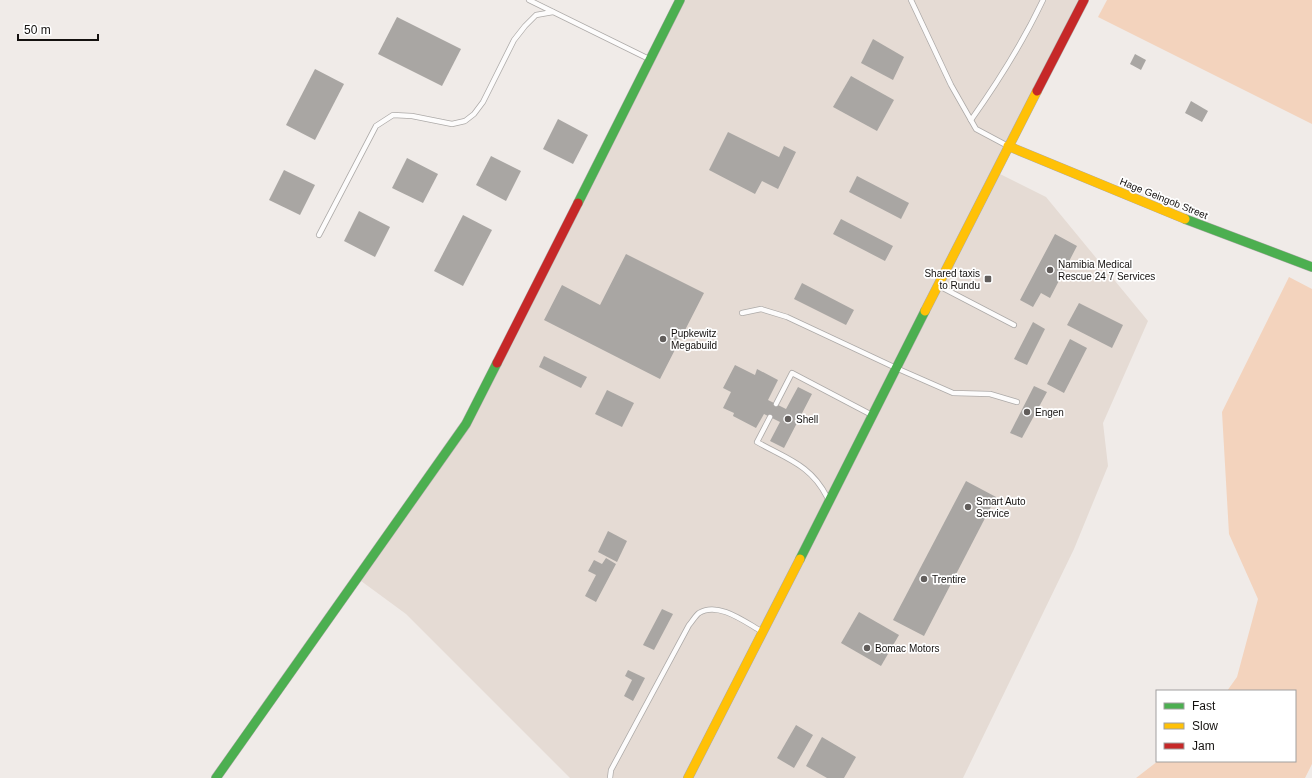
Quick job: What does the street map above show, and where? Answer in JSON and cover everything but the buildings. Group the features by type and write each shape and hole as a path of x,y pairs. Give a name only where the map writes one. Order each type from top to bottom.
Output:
{"main road":[{"path":"216,778 466,424 680,0"},
{"path":"688,778 830,502 872,415 1008,146 1084,0"},
{"name":"Hage Geingob Street","path":"1008,146 1187,220 1312,267"}],"lane":[{"path":"529,0 650,60"},
{"path":"911,0 951,85 976,129 1008,146"},
{"path":"971,120 996,86 1031,26 1043,0"},
{"path":"319,235 376,126 393,115 412,116 452,124 466,121 474,114 483,102 514,40 524,26 536,15 553,12"},
{"path":"938,286 1014,325"},
{"path":"742,313 761,310 787,317 952,393 990,394 1017,402"},
{"path":"776,404 792,373 872,415"},
{"path":"770,417 757,442 810,473 819,482 830,502"},
{"path":"610,778 611,770 689,625 698,613 709,610 721,611 764,632"}],"shaded area":[{"path":"680,0 1084,0 996,172 1046,197 1148,321 1103,423 1108,466 1074,549 963,778 570,778 406,614 357,578 466,424"},
{"path":"1107,0 1312,0 1312,124 1098,17"},
{"path":"1289,277 1312,289 1312,764 1305,778 1136,778 1157,762 1296,762 1296,690 1228,690 1237,677 1258,599 1229,534 1222,412"}],"traffic: fast":[{"path":"578,203 680,0"},
{"path":"1185,219 1312,267"},
{"path":"800,559 925,311"},
{"path":"216,778 466,424 497,363"}],"traffic: slow":[{"path":"925,311 1037,91"},
{"path":"1008,146 1185,219"},
{"path":"688,778 800,559"}],"traffic: jam":[{"path":"1037,91 1084,0"},
{"path":"497,363 578,203"}],"place":[{"name":"Namibia Medical Rescue 24 7 Services","path":"1050,270"},
{"name":"Shared taxis to Rundu","path":"988,279"},
{"name":"Pupkewitz Megabuild","path":"663,339"},
{"name":"Engen","path":"1027,412"},
{"name":"Shell","path":"788,419"},
{"name":"Smart Auto Service","path":"968,507"},
{"name":"Trentire","path":"924,579"},
{"name":"Bomac Motors","path":"867,648"}]}
